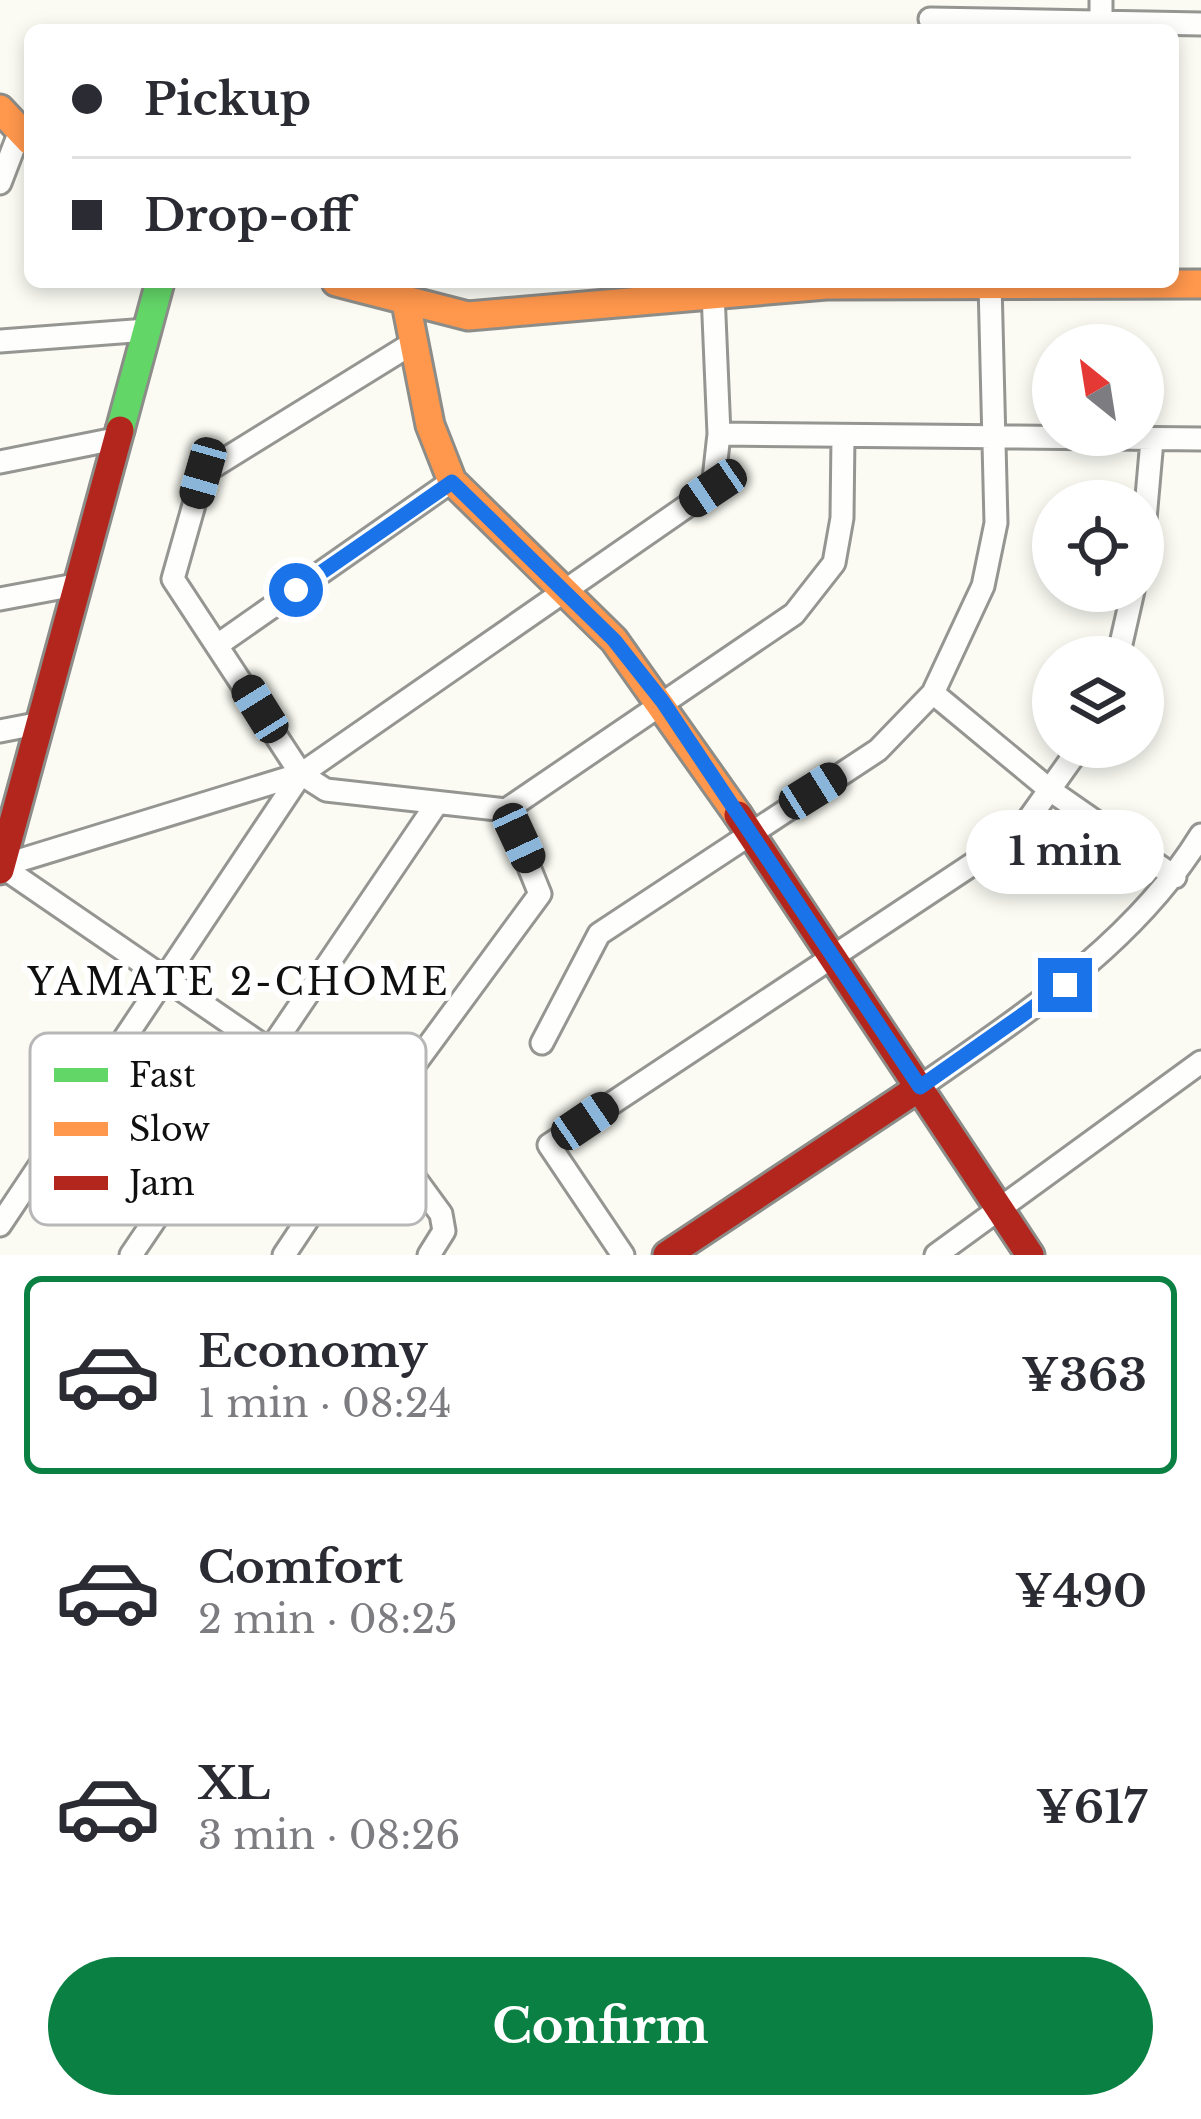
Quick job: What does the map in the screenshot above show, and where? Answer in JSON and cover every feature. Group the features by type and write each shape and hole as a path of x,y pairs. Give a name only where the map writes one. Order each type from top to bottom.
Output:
{"street":[{"path":"928,16 1101,17 1201,24"},
{"path":"0,109 24,135"},
{"path":"0,183 24,138"},
{"path":"0,868 158,288"},
{"path":"356,288 468,316 552,313 712,293 851,288"},
{"path":"542,1042 599,934 878,751 933,693 983,586 996,524 990,288"},
{"path":"0,868 301,774 713,488 719,434 712,293"},
{"path":"406,303 430,425 452,482 614,640 663,702 1030,1255"},
{"path":"0,341 147,331"},
{"path":"413,343 203,473 173,579 301,774 326,790 435,806 506,810 794,614 834,563 843,436"},
{"path":"719,434 1032,439"},
{"path":"0,462 120,438"},
{"path":"1164,440 1201,439"},
{"path":"219,644 452,482"},
{"path":"0,599 75,585"},
{"path":"933,693 1050,790 1175,877"},
{"path":"0,731 36,724"},
{"path":"623,1255 549,1144 1018,834 1065,768"},
{"path":"130,1033 301,774"},
{"path":"286,1033 435,806"},
{"path":"426,1049 540,894 506,810"},
{"path":"667,1255 1065,985 1175,877 1201,835"},
{"path":"0,868 245,1033"},
{"path":"936,1255 1201,1062"},
{"path":"0,1225 30,1181"},
{"path":"426,1193 441,1214 444,1232 429,1255"},
{"path":"131,1255 152,1225"},
{"path":"284,1255 304,1225"}],"traffic: fast":[{"path":"120,430 158,288"}],"traffic: slow":[{"path":"0,109 24,135"},
{"path":"1179,284 1201,284"},
{"path":"359,288 468,316 791,288"},
{"path":"406,303 430,425 452,481 614,640 738,815"}],"traffic: jam":[{"path":"0,870 120,430"},
{"path":"738,815 1030,1255"},
{"path":"667,1255 920,1087"}],"district":[{"name":"YAMATE 2-CHOME","path":"239,982"}],"route":[{"path":"296,590 452,482 614,640 663,702 920,1087 1065,985"}]}
